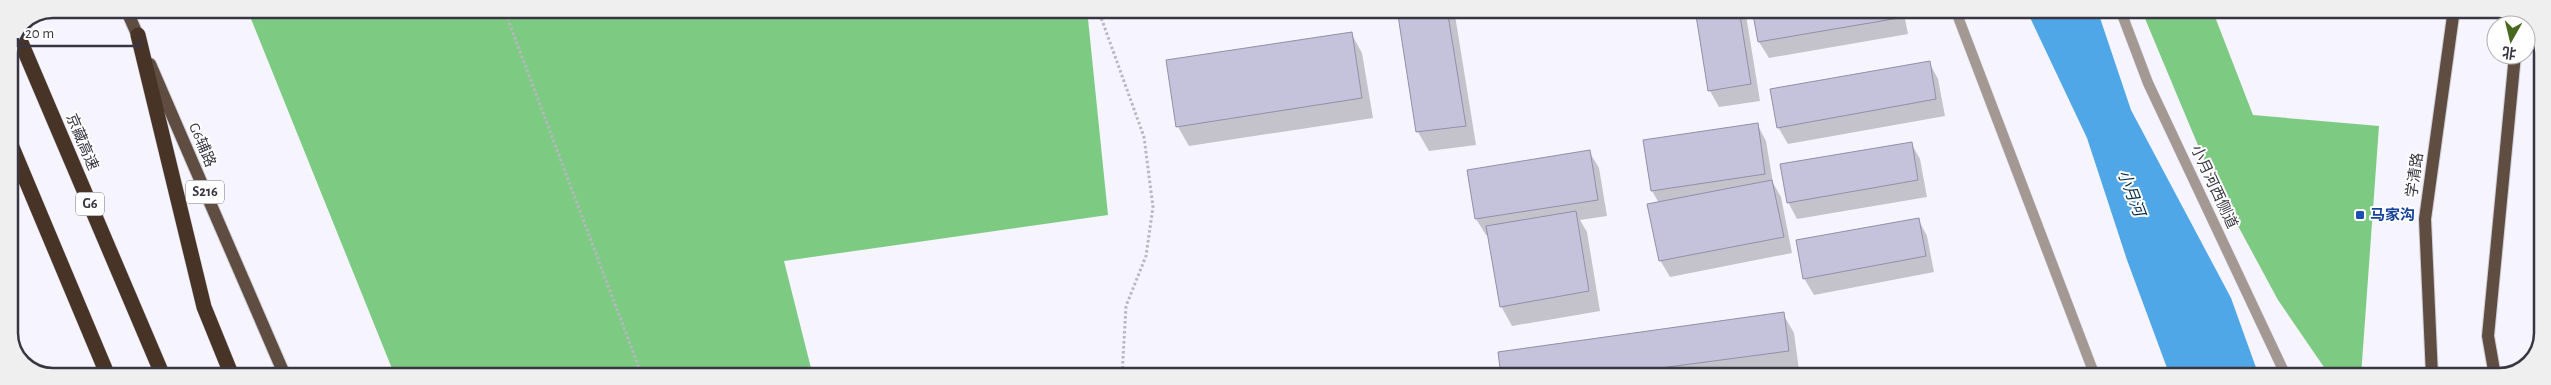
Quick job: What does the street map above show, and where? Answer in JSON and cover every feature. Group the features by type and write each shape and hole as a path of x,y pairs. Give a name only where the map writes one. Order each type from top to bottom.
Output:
{"highway":[{"path":"138,35 204,307 228,367"},
{"name":"京藏高速","path":"20,40 159,367"},
{"path":"18,161 104,367"}],"main road":[{"name":"G6辅路","path":"130,18 281,367"},
{"name":"学清路","path":"2432,368 2425,219 2453,18"},
{"path":"2494,368 2488,336 2514,65"}],"lane":[{"path":"1958,18 2092,368"},
{"name":"小月河西侧道","path":"2123,18 2148,83 2282,368"}],"path":[{"path":"507,18 639,367"},
{"path":"1101,18 1144,137 1153,207 1146,256 1126,306 1122,367"}],"green space":[{"path":"251,18 1088,18 1108,215 784,261 811,367 391,367"},
{"path":"2145,18 2215,18 2253,115 2379,126 2362,368 2324,368 2278,300 2210,174"}],"water":[{"name":"小月河","path":"2030,18 2100,18 2131,110 2231,298 2256,368 2167,368 2127,260 2087,138"}],"building":[{"path":"1398,18 1448,18 1466,126 1416,132"},
{"path":"1696,18 1740,18 1751,84 1708,91"},
{"path":"1754,18 1899,18 1758,42"},
{"path":"1352,32 1362,98 1176,127 1166,60"},
{"path":"1930,61 1936,99 1777,128 1770,89"},
{"path":"1758,123 1765,174 1651,191 1643,140"},
{"path":"1912,142 1918,180 1787,203 1780,164"},
{"path":"1590,150 1598,200 1475,219 1467,170"},
{"path":"1772,180 1784,237 1659,261 1647,204"},
{"path":"1576,211 1589,291 1500,307 1486,226"},
{"path":"1919,218 1926,256 1803,279 1796,240"},
{"path":"1784,312 1789,351 1663,368 1500,368 1498,352"}],"place":[{"name":"马家沟","path":"2360,215"}]}
